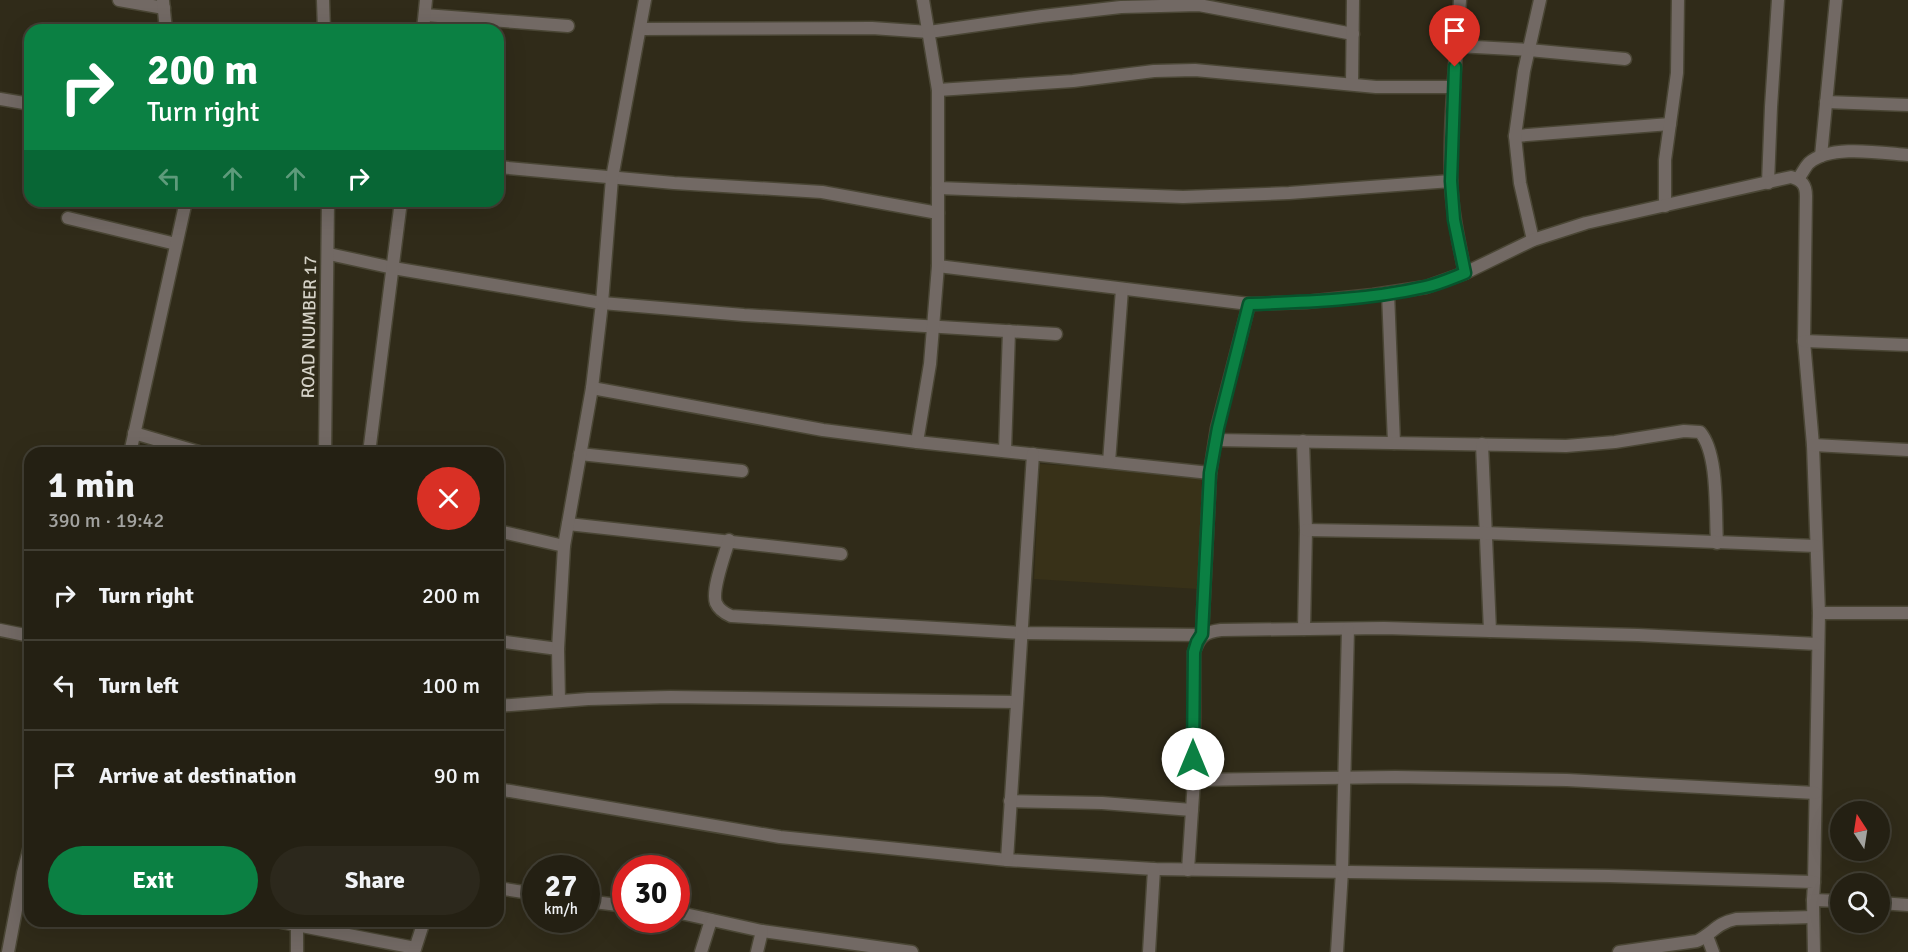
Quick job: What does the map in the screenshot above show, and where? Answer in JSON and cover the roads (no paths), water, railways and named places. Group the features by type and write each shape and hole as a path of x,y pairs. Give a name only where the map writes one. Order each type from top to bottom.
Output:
{"street":[{"path":"119,0 163,4 165,24"},
{"path":"323,0 324,24"},
{"path":"423,24 426,0"},
{"path":"559,701 558,649 564,546 592,388 602,303 612,178 645,0"},
{"path":"917,442 930,364 938,266 938,90 923,0"},
{"path":"1352,84 1353,0"},
{"path":"1460,0 1451,181 1454,220 1465,273"},
{"path":"1533,240 1520,183 1515,136 1540,0"},
{"path":"1665,206 1665,160 1677,73 1678,0"},
{"path":"1768,183 1778,0"},
{"path":"1821,156 1836,0"},
{"path":"640,29 872,28 929,32 1121,7 1199,5 1353,34"},
{"path":"424,15 568,26"},
{"path":"1456,46 1625,59"},
{"path":"938,90 1073,81 1154,71 1195,70 1376,87 1454,87"},
{"path":"0,99 24,103"},
{"path":"1826,102 1908,105"},
{"path":"1515,136 1670,124"},
{"path":"1798,179 1810,163 1821,156 1849,151 1908,155"},
{"path":"504,168 612,178 822,192 938,213"},
{"path":"938,266 1249,304 1306,302 1426,287 1465,273 1533,240 1586,223 1791,177 1798,179 1804,185 1806,196 1804,341 1813,445 1819,613 1814,952"},
{"path":"938,188 1183,197 1289,193 1451,181"},
{"path":"131,447 185,207"},
{"name":"ROAD NUMBER 17","path":"326,447 328,207"},
{"path":"370,447 400,207"},
{"path":"68,218 176,244"},
{"path":"329,254 393,268 602,303 744,315 1056,334"},
{"path":"1109,462 1122,289"},
{"path":"1388,293 1394,443"},
{"path":"1188,870 1194,780 1194,652 1202,634 1210,473 1249,304"},
{"path":"1005,452 1009,331"},
{"path":"1804,341 1908,345"},
{"path":"592,388 823,430 1210,473"},
{"path":"1216,440 1566,446 1615,442 1684,430 1700,432 1709,445 1712,459 1717,543"},
{"path":"134,434 181,447"},
{"path":"1304,441 1304,629"},
{"path":"1482,444 1490,631"},
{"path":"1813,445 1908,450"},
{"path":"580,454 742,471"},
{"path":"1007,860 1033,454"},
{"path":"568,524 842,554"},
{"path":"1305,530 1485,533 1816,546"},
{"path":"504,532 564,546"},
{"path":"729,540 715,593 716,603 722,612 731,616 1021,633 1202,634 1221,630 1348,628 1638,635 1818,644"},
{"path":"1819,613 1908,613"},
{"path":"1337,952 1348,628"},
{"path":"0,630 24,635"},
{"path":"504,642 558,649"},
{"path":"504,706 670,697 1016,702"},
{"path":"1194,780 1343,777 1567,780 1815,793"},
{"path":"504,790 780,837 1007,860 1188,870 1609,876 1814,882"},
{"path":"1010,801 1102,803 1192,810"},
{"path":"1149,952 1154,869"},
{"path":"8,952 24,883"},
{"path":"504,889 522,892"},
{"path":"1814,900 1830,901"},
{"path":"1890,904 1908,905"},
{"path":"690,915 762,931 881,950 912,952"},
{"path":"1619,952 1697,941 1707,936 1715,927 1736,919 1813,917"},
{"path":"701,952 711,920"},
{"path":"297,927 297,952"},
{"path":"306,927 415,950 422,927"},
{"path":"757,952 762,931"},
{"path":"1707,936 1713,952"}]}
